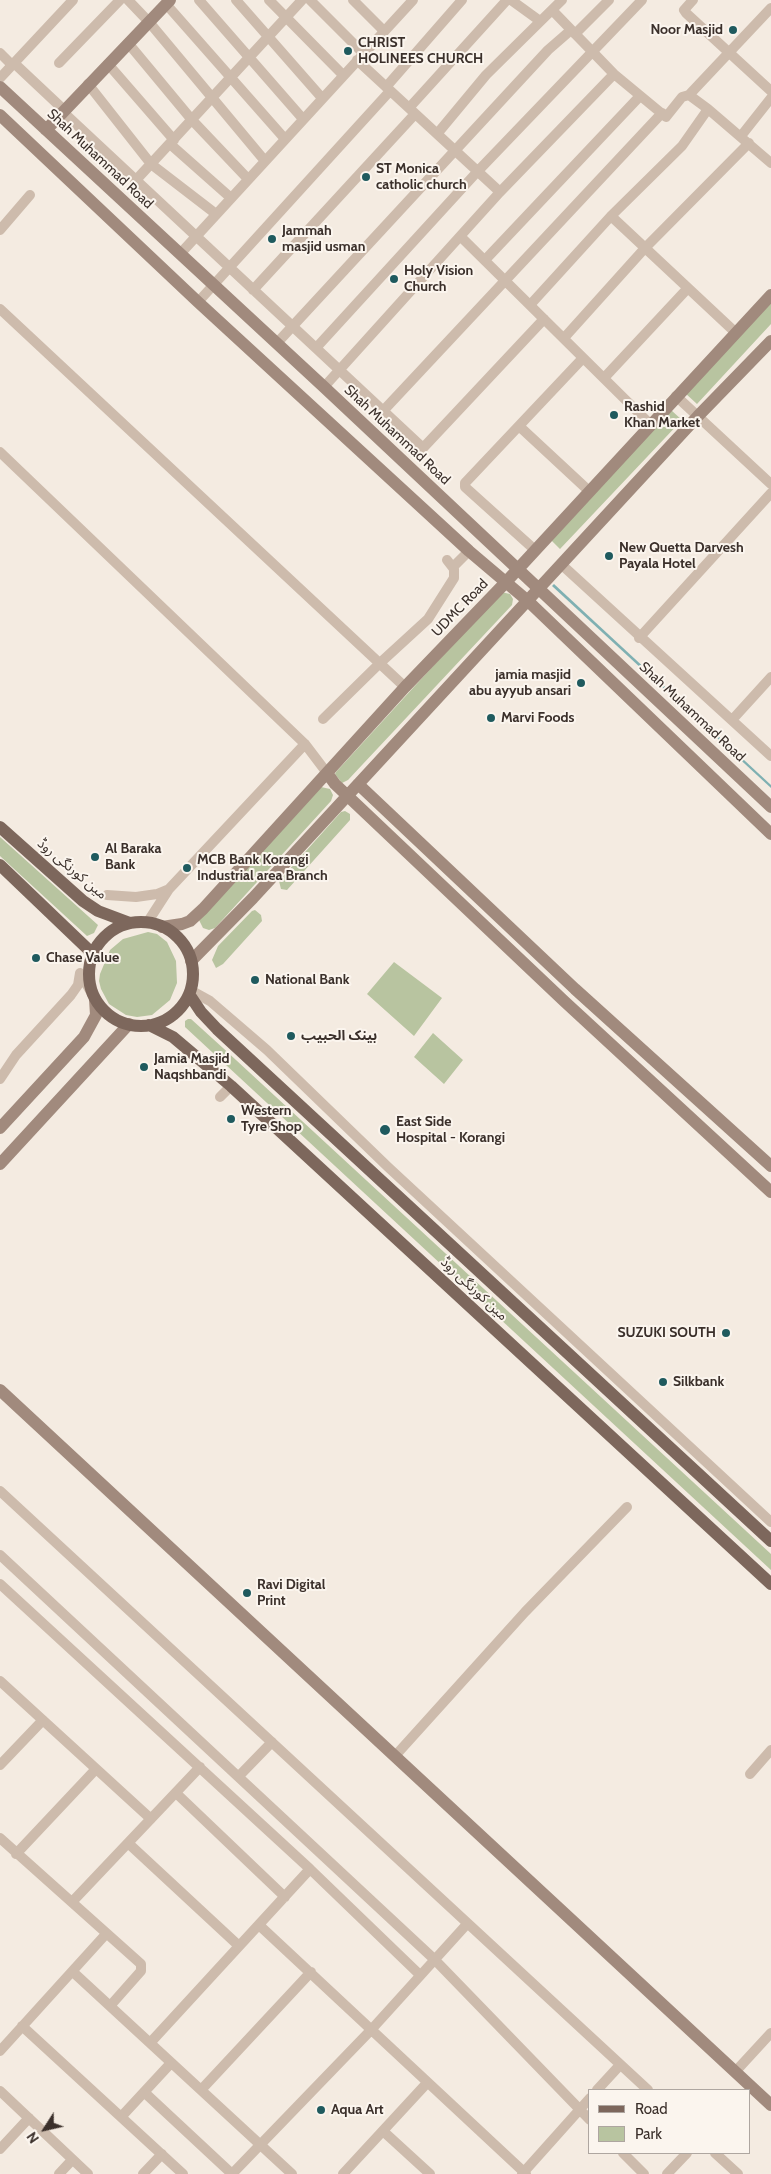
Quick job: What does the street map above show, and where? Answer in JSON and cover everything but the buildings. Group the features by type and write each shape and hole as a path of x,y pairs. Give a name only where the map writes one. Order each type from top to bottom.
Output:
{"main road":[{"name":"مین کورنگی روڈ","path":"0,827 83,901 98,911 130,923"},
{"path":"0,865 93,954"},
{"path":"130,923 147,923 162,927 180,941 191,961 192,976 189,992 179,1009 166,1020 149,1026 120,1022 108,1014 95,999 91,991 89,973 93,954 101,941 114,930 130,923"},
{"name":"مین کورنگی روڈ","path":"189,992 201,1012 217,1029 771,1541"},
{"name":"مین کورنگی روڈ","path":"149,1026 173,1037 231,1086 771,1584"}],"street":[{"path":"0,78 72,0"},
{"path":"59,63 120,0"},
{"path":"128,0 149,22 265,160"},
{"path":"199,0 303,119"},
{"path":"236,0 322,98"},
{"path":"269,0 343,75"},
{"path":"136,180 302,0"},
{"path":"310,0 388,89 500,192"},
{"path":"353,0 384,31"},
{"path":"180,254 413,0"},
{"path":"198,302 388,89 462,0"},
{"path":"253,290 509,0 540,22"},
{"path":"437,134 486,75 562,0"},
{"path":"277,343 548,50 573,32 609,0"},
{"path":"316,348 477,172 642,0"},
{"path":"693,0 684,10 686,13 771,91"},
{"path":"46,130 168,2 230,77 285,139"},
{"path":"552,10 614,74 666,117 682,97 689,95 771,8"},
{"path":"128,43 192,120 248,179"},
{"path":"0,54 64,111 423,448 544,319"},
{"path":"108,64 172,142 231,198"},
{"path":"324,387 500,192 614,74"},
{"path":"88,84 151,164 216,214"},
{"name":"Shah Muhammad Road","path":"0,87 518,568 771,807"},
{"path":"689,95 771,163"},
{"path":"485,260 640,96"},
{"path":"564,338 745,140 771,98"},
{"path":"530,305 611,216 682,146 708,109"},
{"path":"383,411 662,114"},
{"path":"0,116 124,234 473,555 528,601 771,834"},
{"path":"0,230 30,195"},
{"path":"611,216 735,332"},
{"path":"124,234 140,217"},
{"path":"461,237 650,424"},
{"path":"604,378 688,288"},
{"name":"UDMC Road","path":"162,927 190,921 203,909 405,687 506,582 771,295"},
{"path":"0,309 405,687"},
{"path":"191,961 253,898 562,566 698,416 771,341"},
{"path":"535,550 465,485 465,482 583,358"},
{"path":"676,396 771,484"},
{"path":"519,426 589,491"},
{"path":"1,454 159,602 305,744 334,784 564,1001 771,1192"},
{"path":"639,638 771,493"},
{"path":"324,719 380,663 428,619 451,585 455,573 450,563 473,555 484,558 490,553 490,542"},
{"path":"562,566 771,756"},
{"path":"540,614 538,609 540,603 545,600 551,600"},
{"path":"732,720 771,677"},
{"path":"147,923 169,889 305,744"},
{"path":"358,784 575,989 771,1167 759,1180"},
{"path":"107,895 136,897 157,894 169,889"},
{"path":"0,1079 16,1054 72,995 78,985 80,973 95,999 96,1015 84,1037 0,1128"},
{"path":"564,1001 575,989"},
{"path":"189,992 210,1001 236,1022 771,1522"},
{"path":"0,1164 129,1024"},
{"path":"646,1076 659,1064"},
{"path":"220,1097 231,1086"},
{"path":"329,1134 341,1122"},
{"path":"0,1390 771,2104"},
{"path":"0,1491 647,2089"},
{"path":"395,1756 526,1612 627,1507"},
{"path":"0,1554 434,1960 588,2118"},
{"path":"0,1584 200,1767 420,1975"},
{"path":"0,1681 151,1819"},
{"path":"0,1765 43,1720"},
{"path":"239,1776 272,1742"},
{"path":"750,1774 771,1750"},
{"path":"72,1902 200,1767"},
{"path":"16,1854 96,1768"},
{"path":"176,1793 285,1897"},
{"path":"0,1838 141,1964 141,1971 110,2006"},
{"path":"128,1843 239,1946"},
{"path":"150,2043 310,1870"},
{"path":"260,1924 524,2173 588,2100"},
{"path":"144,2092 232,2174 372,2030 467,1924"},
{"path":"0,2051 106,1934"},
{"path":"73,1972 292,2174"},
{"path":"201,2090 311,1972"},
{"path":"22,2026 183,2174"},
{"path":"735,2072 771,2033"},
{"path":"121,2117 171,2063"},
{"path":"598,2089 620,2065"},
{"path":"343,2174 427,2083"},
{"path":"0,2091 88,2174"},
{"path":"0,2149 29,2118"},
{"path":"383,2131 430,2174"},
{"path":"143,2174 162,2154"},
{"path":"623,2154 644,2174"},
{"path":"667,2174 685,2154"},
{"path":"716,2154 738,2174"},
{"path":"59,2174 72,2160"}],"green space":[{"path":"771,300 771,324 697,404 685,393"},
{"path":"671,410 682,420 560,549 550,539"},
{"path":"501,592 510,594 513,599 512,605 348,780 342,783 335,774 336,772"},
{"path":"321,787 330,789 333,795 331,801 215,928 209,930 203,928 199,920"},
{"path":"345,811 350,814 350,820 287,890 281,889 279,881 341,812"},
{"path":"0,837 98,925 94,933 87,936 0,856"},
{"path":"255,910 261,915 262,921 223,964 216,968 212,960 218,946"},
{"path":"148,932 157,934 167,942 176,961 177,983 170,1000 152,1015 137,1017 126,1015 109,1004 101,989 100,974 110,950 123,939"},
{"path":"394,962 442,998 414,1036 367,994"},
{"path":"191,1019 223,1048 771,1554 771,1570 185,1027 185,1021"},
{"path":"433,1033 463,1060 444,1084 414,1057"}],"water":[{"path":"554,584 771,785 771,788 552,586"}],"place":[{"name":"Noor Masjid","path":"733,30"},
{"name":"CHRIST HOLINEES CHURCH","path":"348,51"},
{"name":"ST Monica catholic church","path":"366,177"},
{"name":"Jammah masjid usman","path":"272,239"},
{"name":"Holy Vision Church","path":"394,279"},
{"name":"Rashid Khan Market","path":"614,415"},
{"name":"New Quetta Darvesh Payala Hotel","path":"609,556"},
{"name":"jamia masjid abu ayyub ansari","path":"581,683"},
{"name":"Marvi Foods","path":"491,718"},
{"name":"Al Baraka Bank","path":"95,857"},
{"name":"MCB Bank Korangi Industrial area Branch","path":"187,868"},
{"name":"Chase Value","path":"36,958"},
{"name":"National Bank","path":"255,980"},
{"name":"بينک الحبيب","path":"291,1036"},
{"name":"Jamia Masjid Naqshbandi","path":"144,1067"},
{"name":"Western Tyre Shop","path":"231,1119"},
{"name":"East Side Hospital - Korangi","path":"385,1130"},
{"name":"SUZUKI SOUTH","path":"726,1333"},
{"name":"Silkbank","path":"663,1382"},
{"name":"Ravi Digital Print","path":"247,1593"},
{"name":"Aqua Art","path":"321,2110"}]}
